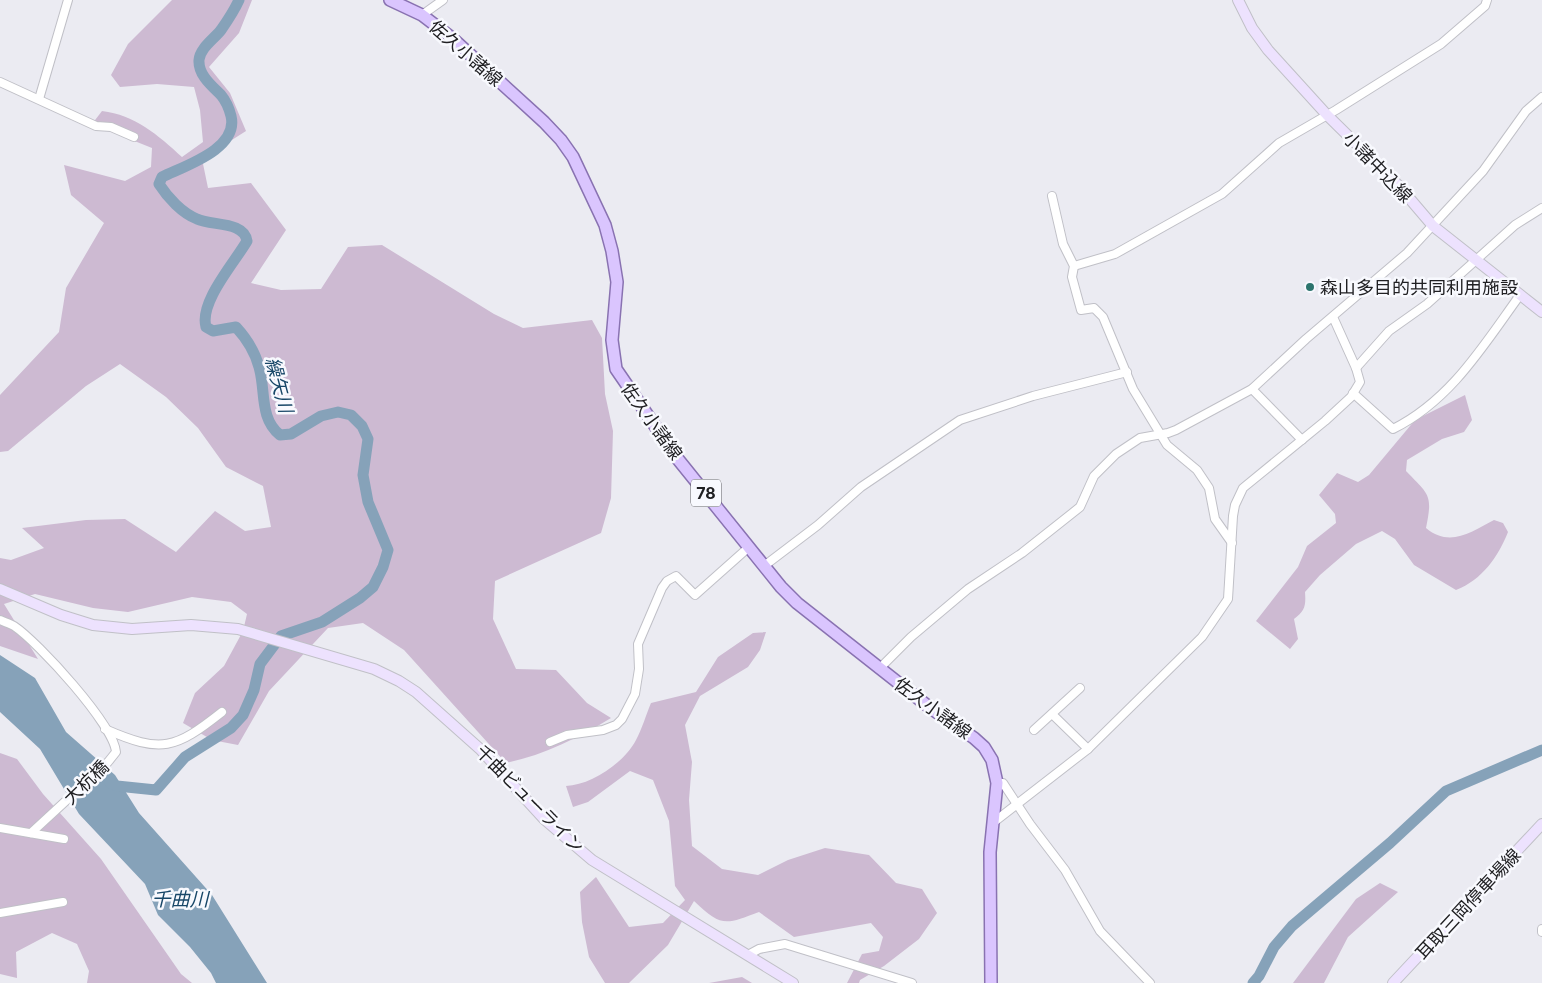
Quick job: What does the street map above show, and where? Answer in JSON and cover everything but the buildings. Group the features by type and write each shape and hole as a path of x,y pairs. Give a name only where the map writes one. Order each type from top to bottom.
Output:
{"main road":[{"name":"佐久小諸線","path":"390,0 422,15 448,35 544,122 561,140 573,157 605,225 612,251 618,282 612,340 616,369 677,458 764,566 798,603 879,668 984,747 992,760 997,783 989,884 991,983"}],"street":[{"path":"422,15 443,0"},
{"name":"小諸中込線","path":"1238,0 1252,28 1268,50 1327,115 1398,185 1433,226 1542,312"},
{"path":"1074,266 1115,254 1214,199 1279,143 1441,44 1485,6 1487,0"},
{"path":"39,99 66,2"},
{"path":"0,82 96,126 111,127 134,137"},
{"path":"879,668 911,636 968,589 1022,553 1080,507 1094,476 1116,454 1140,438 1176,430 1252,389 1306,339 1407,253 1495,157 1526,111 1542,97"},
{"path":"1052,196 1063,244 1074,266 1072,277 1081,310 1094,308 1103,317 1133,389 1159,434 1174,452 1197,470 1209,488 1215,519 1232,543"},
{"path":"1356,368 1389,331 1427,304 1474,260 1515,226 1542,208"},
{"path":"1353,393 1393,429 1409,421 1428,407 1463,375 1520,295"},
{"path":"994,822 1088,749 1202,637 1228,600 1235,505 1243,488 1302,440 1353,393 1360,382 1356,368 1333,317"},
{"path":"764,566 818,525 861,487 960,420 1033,396 1127,372"},
{"path":"1252,389 1302,440"},
{"path":"550,742 567,735 602,730 616,725 622,719 635,694 639,669 638,644 662,588 667,581 676,576 695,595 749,547"},
{"name":"千曲ビューライン","path":"0,589 61,615 93,625 132,629 191,625 238,629 374,669 399,681 416,692 480,749 562,836 592,860 793,983"},
{"path":"0,620 13,626 29,638 58,668 106,729 128,739 161,746 180,741 222,712"},
{"path":"1034,730 1080,688"},
{"path":"1052,714 1088,749"},
{"name":"大杭橋","path":"31,833 108,762 116,752 115,744 106,729"},
{"path":"997,783 1003,783 1030,824 1066,870 1100,931 1150,983"},
{"name":"耳取三岡停車場線","path":"1392,983 1542,824"},
{"path":"0,828 64,839"},
{"path":"0,913 63,902"},
{"path":"748,955 768,947 785,944 912,983"}],"shaded area":[{"path":"172,0 252,0 239,33 209,67 230,93 246,131 202,159 208,188 251,183 286,230 251,283 281,290 321,289 348,247 382,245 494,314 523,328 592,320 602,338 605,394 613,431 611,498 601,533 495,581 493,619 516,669 556,670 587,703 611,718 560,745 520,760 506,763 404,650 363,623 328,628 269,691 238,745 212,740 183,723 195,693 224,666 243,631 247,614 231,602 192,597 128,612 93,608 35,594 4,604 38,659 0,646 0,558 11,560 44,548 22,528 86,520 125,519 176,552 215,511 245,531 271,527 263,486 226,467 198,428 166,397 120,364 86,386 8,451 0,452 0,395 59,332 66,288 104,223 71,195 64,165 125,181 151,167 152,148 92,124 102,111 125,117 145,127 182,157 203,142 200,110 194,87 157,84 120,87 111,75 128,44"},
{"path":"1465,395 1472,420 1464,432 1442,439 1407,460 1406,471 1420,485 1427,496 1429,508 1426,528 1435,534 1444,537 1460,536 1494,520 1503,523 1508,532 1494,559 1474,580 1456,590 1414,565 1395,539 1382,531 1356,544 1320,575 1305,592 1304,608 1294,619 1298,639 1290,649 1256,621 1298,567 1307,546 1336,523 1335,514 1319,495 1337,473 1358,482 1369,475 1415,420"},
{"path":"766,632 760,650 748,667 700,696 685,725 692,762 689,800 692,846 722,869 758,875 788,860 825,848 869,855 896,883 922,889 937,913 919,939 884,966 860,980 859,983 847,983 862,954 879,951 883,937 871,923 794,937 759,912 731,921 724,921 711,916 694,901 668,945 629,983 605,983 589,957 582,922 580,892 596,877 629,927 663,923 685,900 675,886 669,821 653,780 630,771 588,802 573,807 566,786 586,782 596,777 624,757 636,740 651,703 696,692 718,657 753,633"},
{"path":"0,753 17,759 43,794 101,859 181,974 192,983 87,983 89,971 77,944 52,933 16,952 17,978 0,974"},
{"path":"1380,883 1398,892 1348,937 1324,983 1293,983 1356,899"},
{"path":"742,977 752,983 709,983"}],"water":[{"name":"千曲川","path":"0,655 35,678 66,732 115,775 139,813 212,895 267,983 216,983 211,973 190,947 158,915 145,884 79,814 40,749 0,712"}],"waterway":[{"name":"繰矢川","path":"110,783 117,786 156,790 185,757 231,728 243,715 254,690 260,664 281,636 322,622 360,598 373,587 383,567 388,550 368,502 363,475 368,439 362,426 351,415 338,412 321,416 291,434 280,435 269,421 264,404 259,367 247,341 236,327 213,331 206,327 205,317 213,294 247,241 245,235 234,227 203,221 191,216 176,205 159,184 162,177 208,155 227,138 231,128 231,116 221,95 203,75 199,60 202,52 221,30 239,0"},
{"path":"1253,983 1259,976 1274,947 1292,926 1390,843 1446,791 1542,750"}],"place":[{"name":"森山多目的共同利用施設","path":"1310,287"}]}
